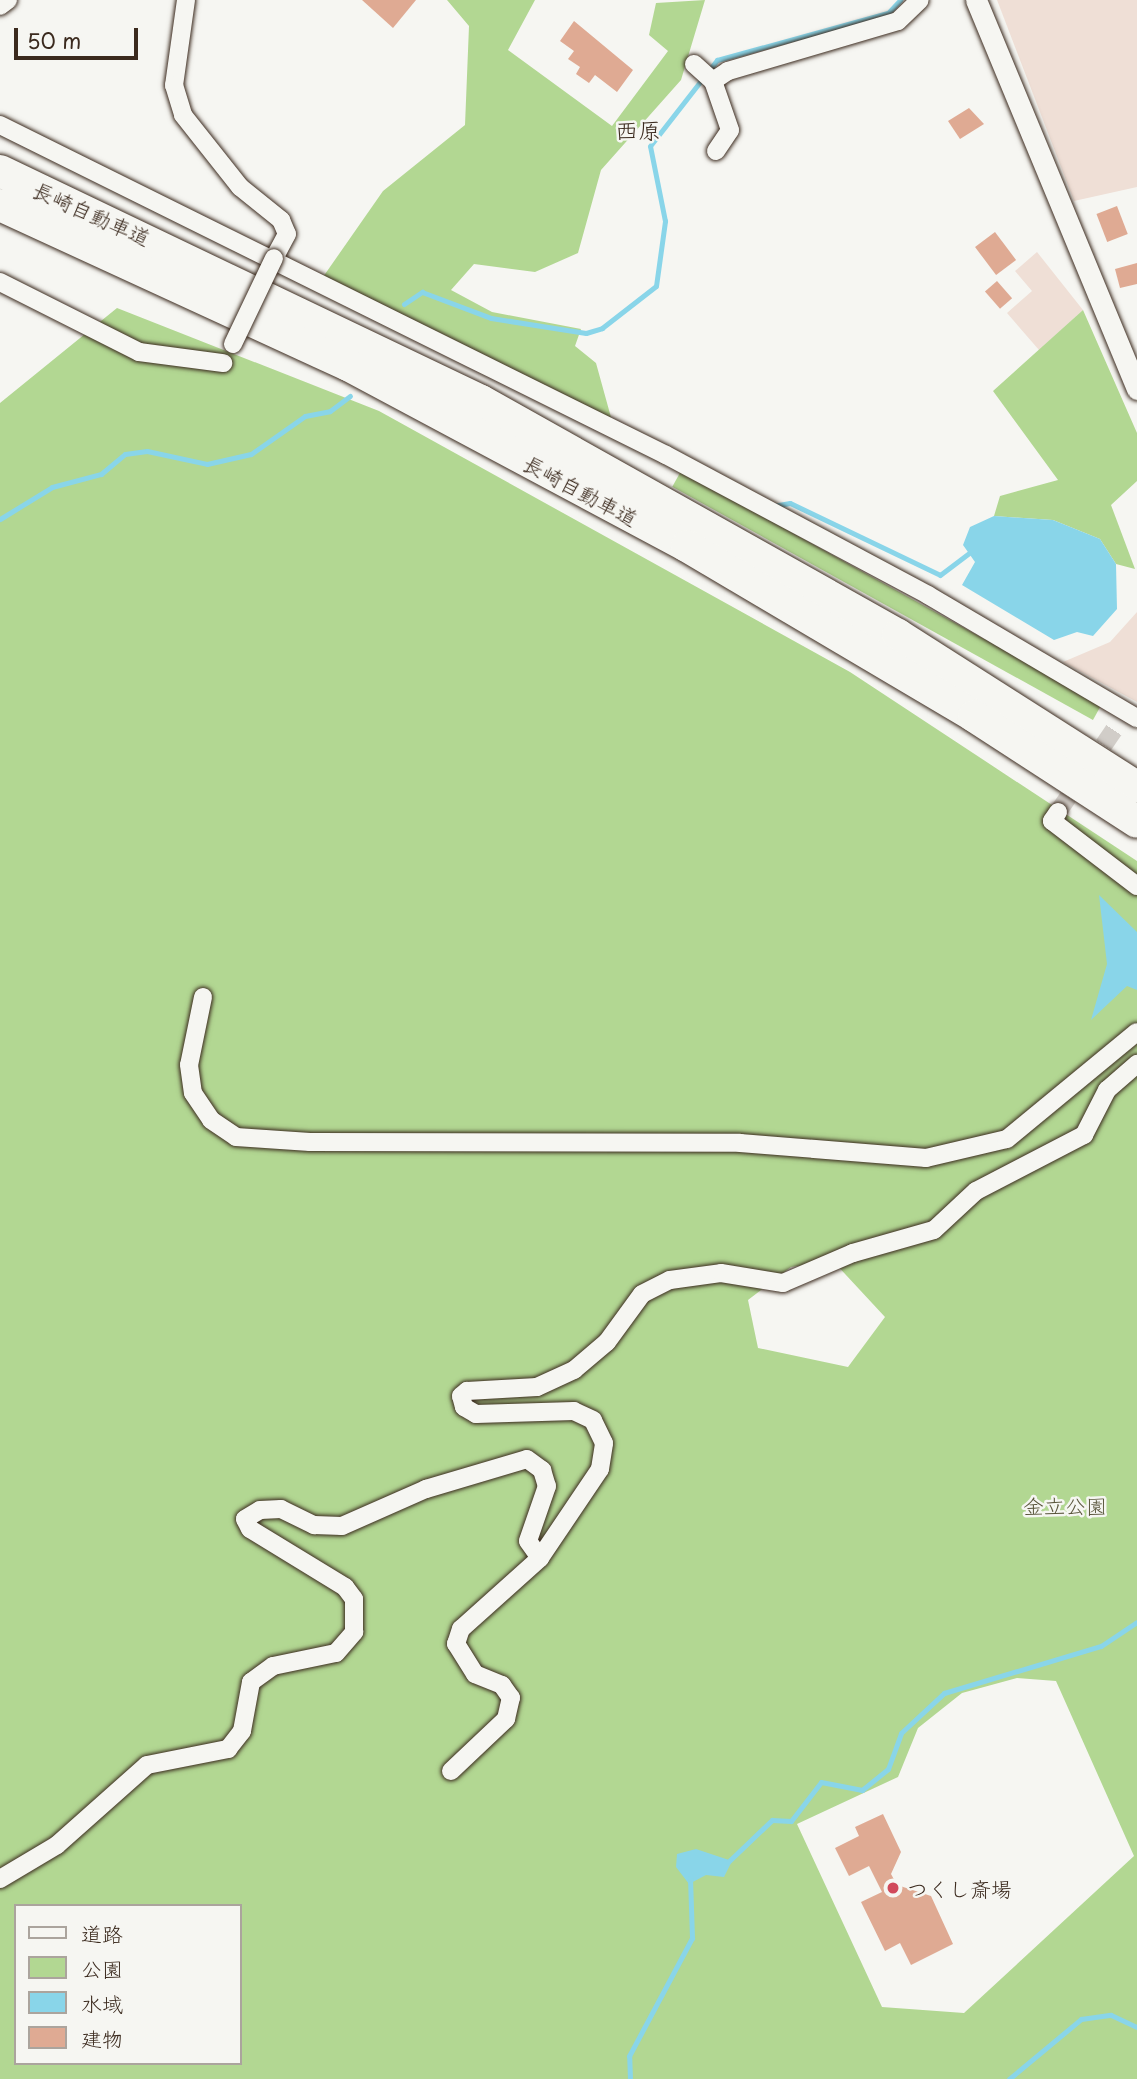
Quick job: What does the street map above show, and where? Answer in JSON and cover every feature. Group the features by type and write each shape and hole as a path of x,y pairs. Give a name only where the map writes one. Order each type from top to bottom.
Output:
{"highway":[{"name":"長崎自動車道","path":"0,171 481,401 801,578 1137,787"},
{"name":"長崎自動車道","path":"0,205 348,365 687,546 974,716 1137,822"},
{"path":"801,578 1137,768"},
{"path":"974,716 1137,840"}],"street":[{"path":"0,6 8,0"},
{"path":"186,0 174,85 183,114 240,187 281,220 287,234 233,344"},
{"path":"716,151 730,131 702,72 728,71 898,21 920,0"},
{"path":"976,0 1137,389"},
{"path":"0,125 666,455 928,595 1127,719"},
{"path":"0,282 139,352 223,363"},
{"path":"1058,812 1052,821 1137,886"},
{"path":"203,997 190,1065 193,1093 211,1120 236,1137 310,1142 740,1143 926,1158 1007,1139 1137,1032"},
{"path":"451,1771 506,1719 511,1698 502,1685 475,1674 456,1644 461,1629 540,1559 600,1469 604,1443 593,1420 574,1410 476,1413 464,1407 461,1396 467,1391 537,1387 574,1370 607,1342 642,1294 670,1280 721,1273 783,1283 853,1253 934,1230 976,1191 1084,1135 1107,1090 1137,1064"},
{"path":"0,1880 57,1845 147,1765 228,1749 242,1731 251,1682 273,1666 337,1653 354,1632 354,1599 345,1587 250,1529 245,1519 260,1510 281,1509 314,1525 342,1526 426,1489 527,1460 542,1470 547,1486 528,1541 540,1559"}],"shaded area":[{"path":"997,0 1137,0 1137,187 1074,201"},
{"path":"1037,252 1083,310 1039,350 1007,313 1032,291 1015,271"},
{"path":"1137,612 1137,702 1063,662 1110,642"}],"green space":[{"path":"447,0 535,0 508,50 612,126 668,51 649,35 656,3 705,0 681,80 601,170 578,253 535,272 474,264 451,290 492,312 581,329 575,346 596,363 612,421 323,277 383,191 465,125 469,26"},
{"name":"金立公園","path":"117,308 379,411 850,672 1137,861 1137,2079 0,2079 0,403","holes":["833,1261 885,1317 848,1367 758,1348 748,1300 791,1267","1017,1678 1056,1681 1134,1856 964,2013 882,2007 797,1824 898,1777 918,1728 962,1693"]},
{"path":"1083,310 1137,433 1137,481 1111,505 1135,569 1116,564 1100,539 1053,520 994,516 1000,496 1058,480 993,391"},
{"path":"681,471 1102,704 1093,720 672,487"}],"water":[{"path":"994,516 1053,520 1100,539 1116,564 1117,609 1093,636 1077,632 1054,640 962,585 975,562 963,545 970,527"},
{"path":"1099,895 1137,932 1137,990 1127,986 1091,1020 1107,964"},
{"path":"696,1849 732,1861 724,1877 706,1875 689,1884 676,1867 677,1854"}],"building":[{"path":"362,0 416,0 393,28"},
{"path":"574,21 633,70 617,92 595,75 589,83 576,74 580,67 568,59 574,51 560,41"},
{"path":"969,108 984,124 960,139 948,121"},
{"path":"1117,206 1128,234 1107,242 1096,214"},
{"path":"995,232 1016,260 996,275 975,247"},
{"path":"1137,263 1137,284 1120,288 1115,269"},
{"path":"997,281 1012,298 1000,309 985,291"},
{"name":"つくし斎場","path":"883,1814 901,1852 891,1874 897,1885 931,1896 953,1944 911,1965 900,1943 885,1951 861,1902 882,1892 869,1866 849,1876 835,1848 859,1836 855,1827"}],"waterway":[{"path":"404,304 422,292 491,318 586,333 602,328 656,286 665,221 650,146 717,60 888,13 900,0"},
{"path":"0,519 52,487 101,474 125,454 147,451 207,464 251,454 305,416 330,411 350,396"},
{"path":"773,506 790,503 940,575 969,553"},
{"path":"728,1862 772,1820 791,1821 821,1782 862,1790 888,1769 901,1733 944,1693 1101,1646 1137,1622"},
{"path":"630,2079 629,2056 692,1938 690,1878"},
{"path":"1009,2079 1081,2019 1111,2015 1137,2027"}],"tunnel":[{"path":"1058,812 1116,727"}],"place":[{"name":"つくし斎場","path":"893,1888"}],"district":[{"name":"西原","path":"638,130"}]}
